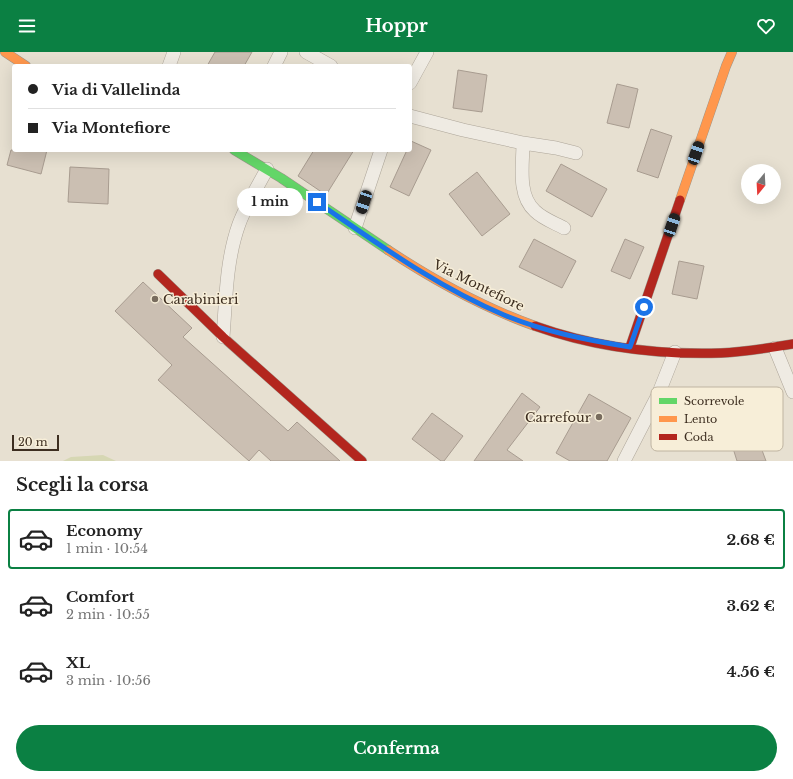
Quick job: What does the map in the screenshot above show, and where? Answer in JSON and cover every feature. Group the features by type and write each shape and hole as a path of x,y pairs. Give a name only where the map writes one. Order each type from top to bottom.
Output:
{"main road":[{"path":"5,52 23,64"},
{"path":"630,347 732,52"},
{"name":"Via Montefiore","path":"237,152 267,169 355,228 439,281 505,315 556,333 630,347 676,352 750,352 793,344"},
{"path":"158,274 223,337 362,461"}],"street":[{"path":"170,64 174,52"},
{"path":"275,64 282,52"},
{"path":"306,52 327,64"},
{"path":"412,78 427,52"},
{"path":"412,117 457,129 576,153"},
{"path":"524,143 523,190 527,202 538,214 564,228"},
{"path":"355,228 380,152"},
{"path":"223,337 228,271 234,238 240,222 267,169"},
{"path":"775,348 793,392"},
{"path":"661,387 676,352"},
{"path":"624,461 651,409"}],"green space":[{"path":"103,455 116,461 63,461 71,457"}],"building":[{"path":"215,52 252,52 245,64 208,64"},
{"path":"458,70 487,75 482,112 453,108"},
{"path":"617,84 638,89 629,128 607,123"},
{"path":"651,129 672,136 658,178 637,171"},
{"path":"412,141 431,150 409,196 390,187 406,152 412,152"},
{"path":"11,150 12,152 46,152 41,174 7,165"},
{"path":"313,152 353,152 326,195 298,176"},
{"path":"561,164 607,189 592,217 546,191"},
{"path":"70,167 109,169 108,204 68,202"},
{"path":"477,172 510,214 482,236 449,194"},
{"path":"534,239 576,261 562,288 519,267"},
{"path":"625,239 644,247 630,279 611,271"},
{"path":"679,261 704,266 697,299 672,294"},
{"path":"143,282 192,328 183,337 288,431 297,422 340,461 271,461 259,450 249,461 158,380 172,365 115,311"},
{"path":"522,393 540,407 507,450 523,461 474,461"},
{"path":"589,394 631,418 607,461 570,461 556,453"},
{"path":"432,413 463,436 444,461 441,461 412,439"},
{"path":"734,451 762,451 766,461 737,461"}],"traffic: fast":[{"path":"237,152 281,178 388,250"}],"traffic: slow":[{"path":"5,52 23,64"},
{"path":"680,200 732,52"},
{"path":"388,250 423,272 478,302 515,319 535,326"}],"traffic: jam":[{"path":"630,347 680,200"},
{"path":"158,274 223,337 362,461"},
{"path":"535,326 603,344 674,353 757,350 793,344"}],"place":[{"name":"Carabinieri","path":"155,299"},
{"name":"Carrefour","path":"599,417"}],"route":[{"path":"317,202 418,269 439,281 505,315 556,333 630,347 644,307"}]}
